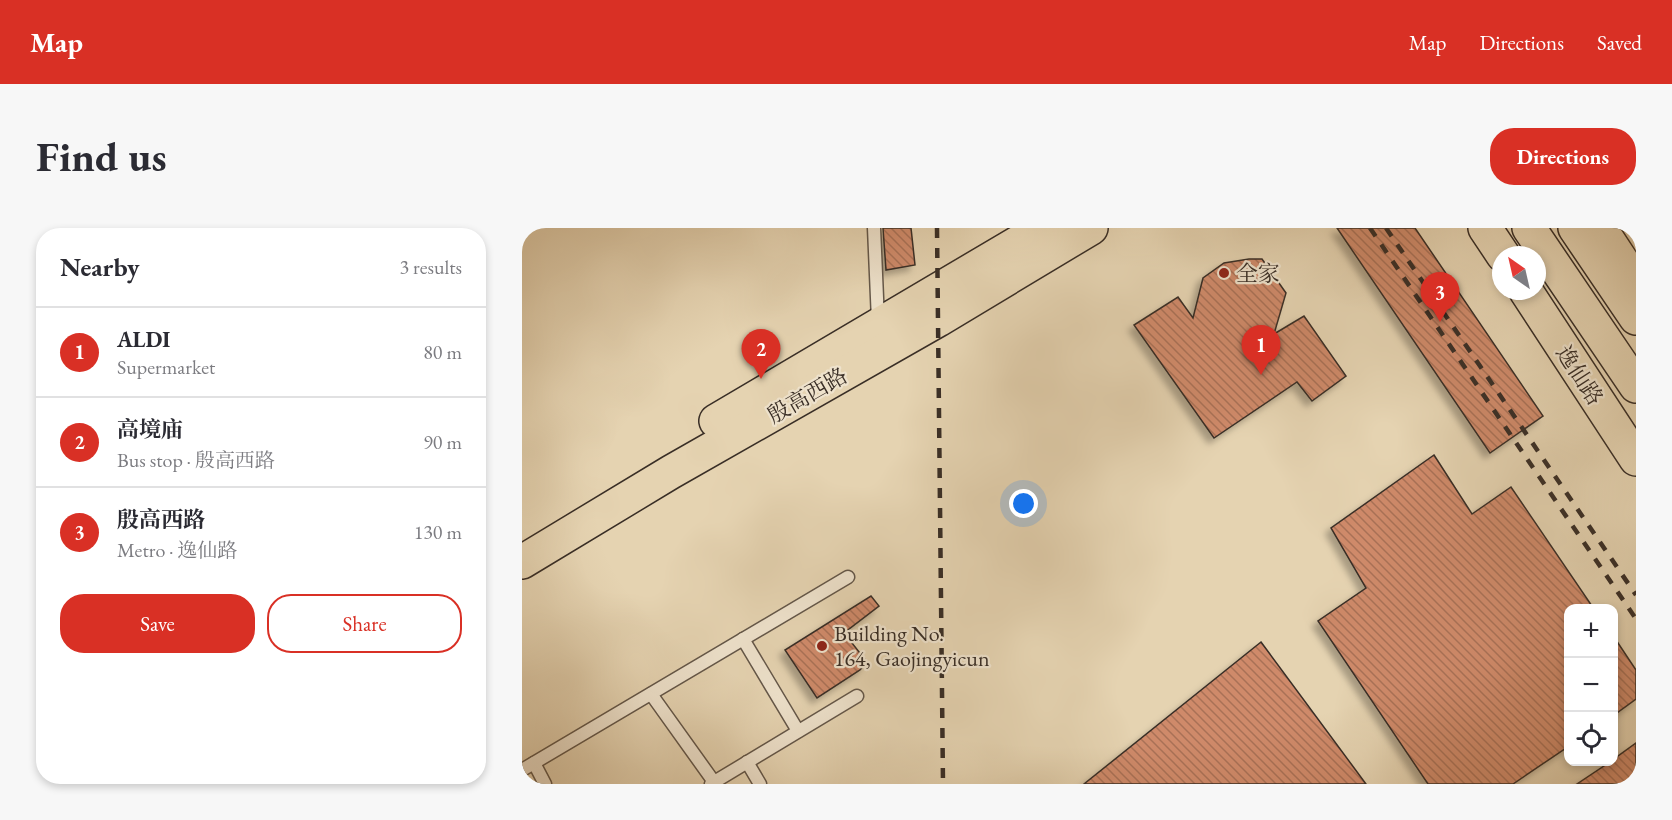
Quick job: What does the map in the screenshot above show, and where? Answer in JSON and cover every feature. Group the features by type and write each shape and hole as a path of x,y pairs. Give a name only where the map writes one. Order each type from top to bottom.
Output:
{"main road":[{"name":"殷高西路","path":"522,537 1042,228"},
{"name":"殷高西路","path":"522,562 671,472 938,320 1091,228"},
{"path":"1485,228 1497,246"},
{"path":"1529,228 1636,386"},
{"path":"1575,228 1636,318"},
{"path":"1600,228 1636,283"},
{"name":"逸仙路","path":"1532,300 1636,459"}],"lane":[{"path":"874,228 878,325"},
{"path":"522,770 848,578"},
{"path":"743,639 798,732"},
{"path":"651,694 712,783 857,696"},
{"path":"747,762 760,784"},
{"path":"534,763 545,784"}],"building":[{"path":"883,228 911,228 915,265 886,270"},
{"path":"1337,228 1415,228 1543,416 1490,453"},
{"path":"1262,259 1286,293 1274,334 1304,316 1346,376 1312,401 1297,382 1214,438 1134,325 1178,297 1193,318 1203,278 1224,263"},
{"path":"1434,455 1472,514 1511,487 1591,604 1564,604 1564,749 1513,784 1428,784 1318,621 1366,588 1331,528"},
{"name":"Building No. 164, Gaojingyicun","path":"871,596 879,606 844,633 867,662 860,670 817,698 785,650"},
{"path":"1261,642 1366,784 1084,784"},
{"path":"1618,643 1636,670 1636,699 1618,712"},
{"path":"1636,743 1636,784 1577,784 1604,766 1618,766 1618,756"}],"railway":[{"path":"937,228 943,784"},
{"path":"1370,228 1636,619"},
{"path":"1386,228 1636,595"}],"place":[{"name":"全家","path":"1224,273"},
{"name":"殷高西路","path":"1440,322"},
{"name":"ALDI","path":"1261,375"},
{"name":"高境庙","path":"761,379"},
{"name":"Building No. 164, Gaojingyicun","path":"822,646"}]}
